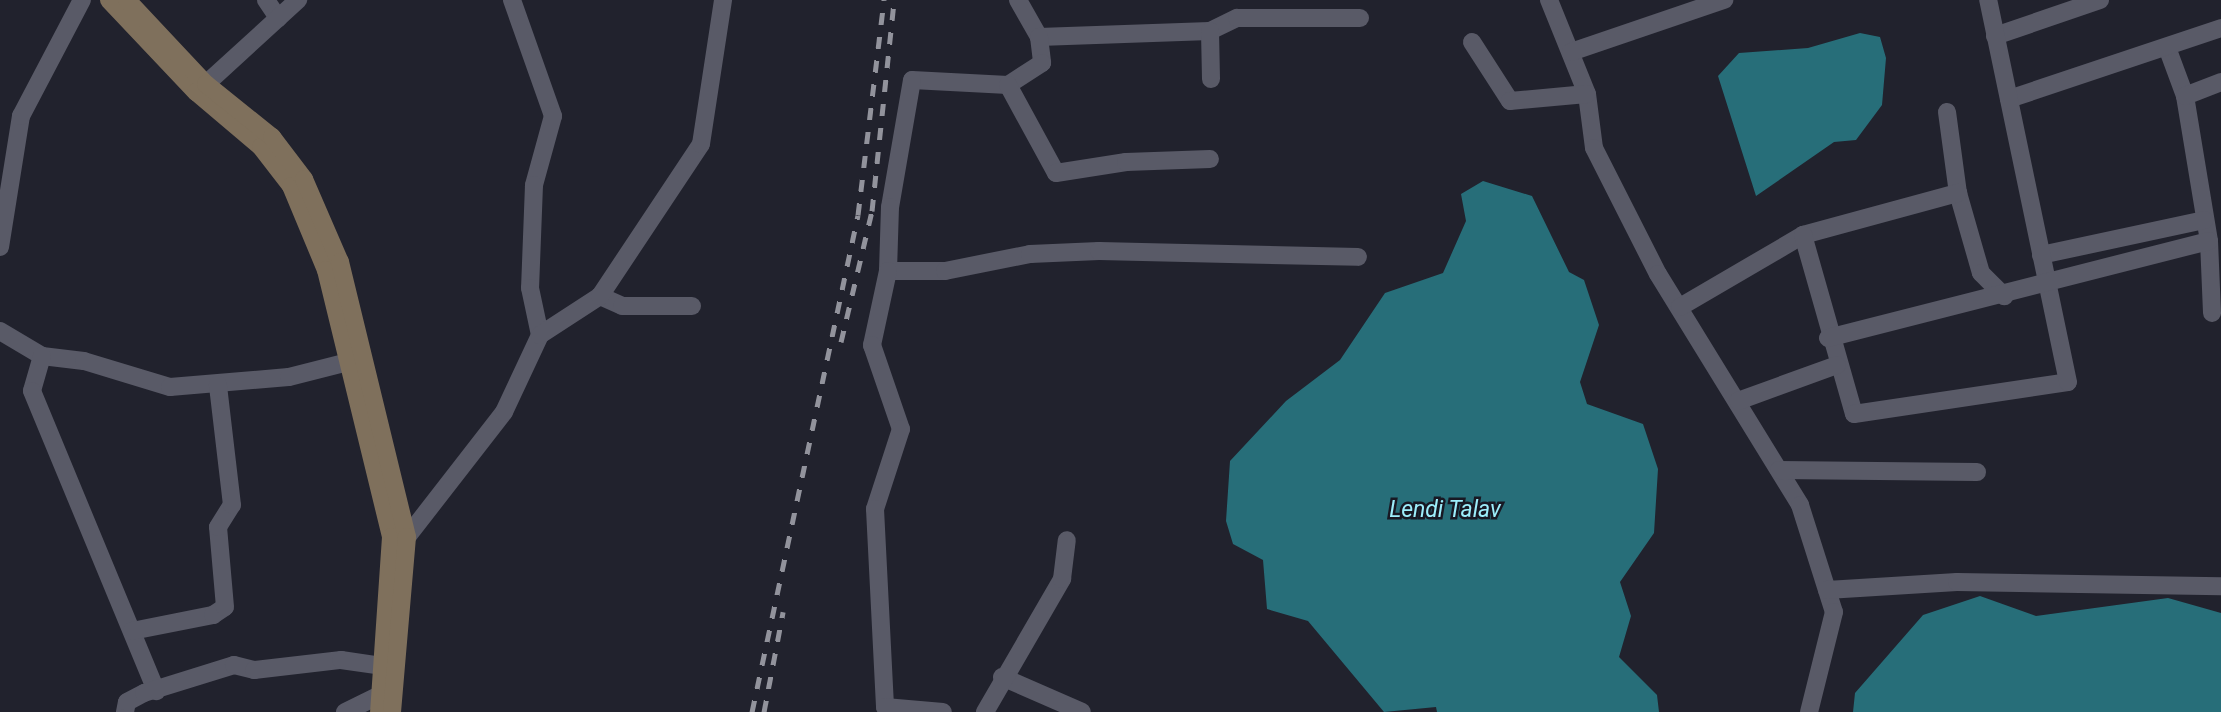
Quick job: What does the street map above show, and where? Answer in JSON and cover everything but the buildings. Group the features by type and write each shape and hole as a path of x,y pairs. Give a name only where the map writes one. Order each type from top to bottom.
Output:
{"street":[{"path":"0,247 5,182 21,116 82,0"},
{"path":"109,0 261,147 290,186 326,270 360,358 399,537 384,699"},
{"path":"127,0 201,88"},
{"path":"266,0 278,18"},
{"path":"201,88 298,0"},
{"path":"512,0 553,116 534,198 530,288 540,335"},
{"path":"392,712 384,699 382,666 399,537 504,412 540,335 600,296 701,144 723,0"},
{"path":"943,712 885,707 875,509 901,429 872,345 888,271 890,207 912,80 1008,85 1042,63 1039,37 1018,0"},
{"path":"1549,0 1587,94 1594,148 1680,307 1800,505 1834,612 1809,712"},
{"path":"1571,52 1724,0"},
{"path":"1803,235 1828,338 1854,414 2068,382 1988,0"},
{"path":"1995,36 2100,0"},
{"path":"1039,37 1210,31 1237,18 1360,18"},
{"path":"2009,99 2168,50 2221,28"},
{"path":"1210,31 1211,79"},
{"path":"1472,41 1510,101 1587,94"},
{"path":"2168,50 2185,96 2209,241 2212,313"},
{"path":"2185,96 2221,82"},
{"path":"1008,85 1056,173 1126,162 1210,159"},
{"path":"1947,112 1958,193 1981,273 2004,296"},
{"path":"1680,307 1803,235 1958,193"},
{"path":"2041,255 2204,220"},
{"path":"1828,338 2004,296 2209,241"},
{"path":"888,271 945,271 1030,254 1100,251 1358,257"},
{"path":"600,296 622,306 692,306"},
{"path":"0,331 42,356 84,361 170,387 289,377 360,358"},
{"path":"42,356 32,391 156,691"},
{"path":"1738,401 1837,365"},
{"path":"132,631 213,615 225,607 218,527 232,505 218,384"},
{"path":"1779,470 1977,472"},
{"path":"985,712 1002,677 1062,579 1067,540"},
{"path":"1827,590 1957,582 2221,586"},
{"path":"124,712 127,702 234,665 254,670 341,660 382,666"},
{"path":"1002,677 1082,712"},
{"path":"345,712 384,699"}],"water":[{"path":"1860,33 1880,37 1886,58 1882,105 1856,140 1834,142 1756,196 1718,76 1739,53 1808,48"},
{"name":"Lendi Talav","path":"1483,181 1532,196 1569,272 1584,280 1599,325 1580,382 1587,404 1643,424 1658,469 1654,533 1620,582 1631,616 1619,657 1657,695 1659,712 1437,712 1436,707 1384,712 1308,621 1267,609 1263,560 1233,544 1226,521 1230,461 1286,401 1340,360 1385,293 1443,273 1466,221 1461,194"},
{"path":"1980,596 2036,616 2168,598 2221,613 2221,712 1853,712 1855,693 1923,615"}],"railway":[{"path":"752,712 858,215 884,0"},
{"path":"841,342 872,211 894,0"},
{"path":"764,712 783,612"}]}
